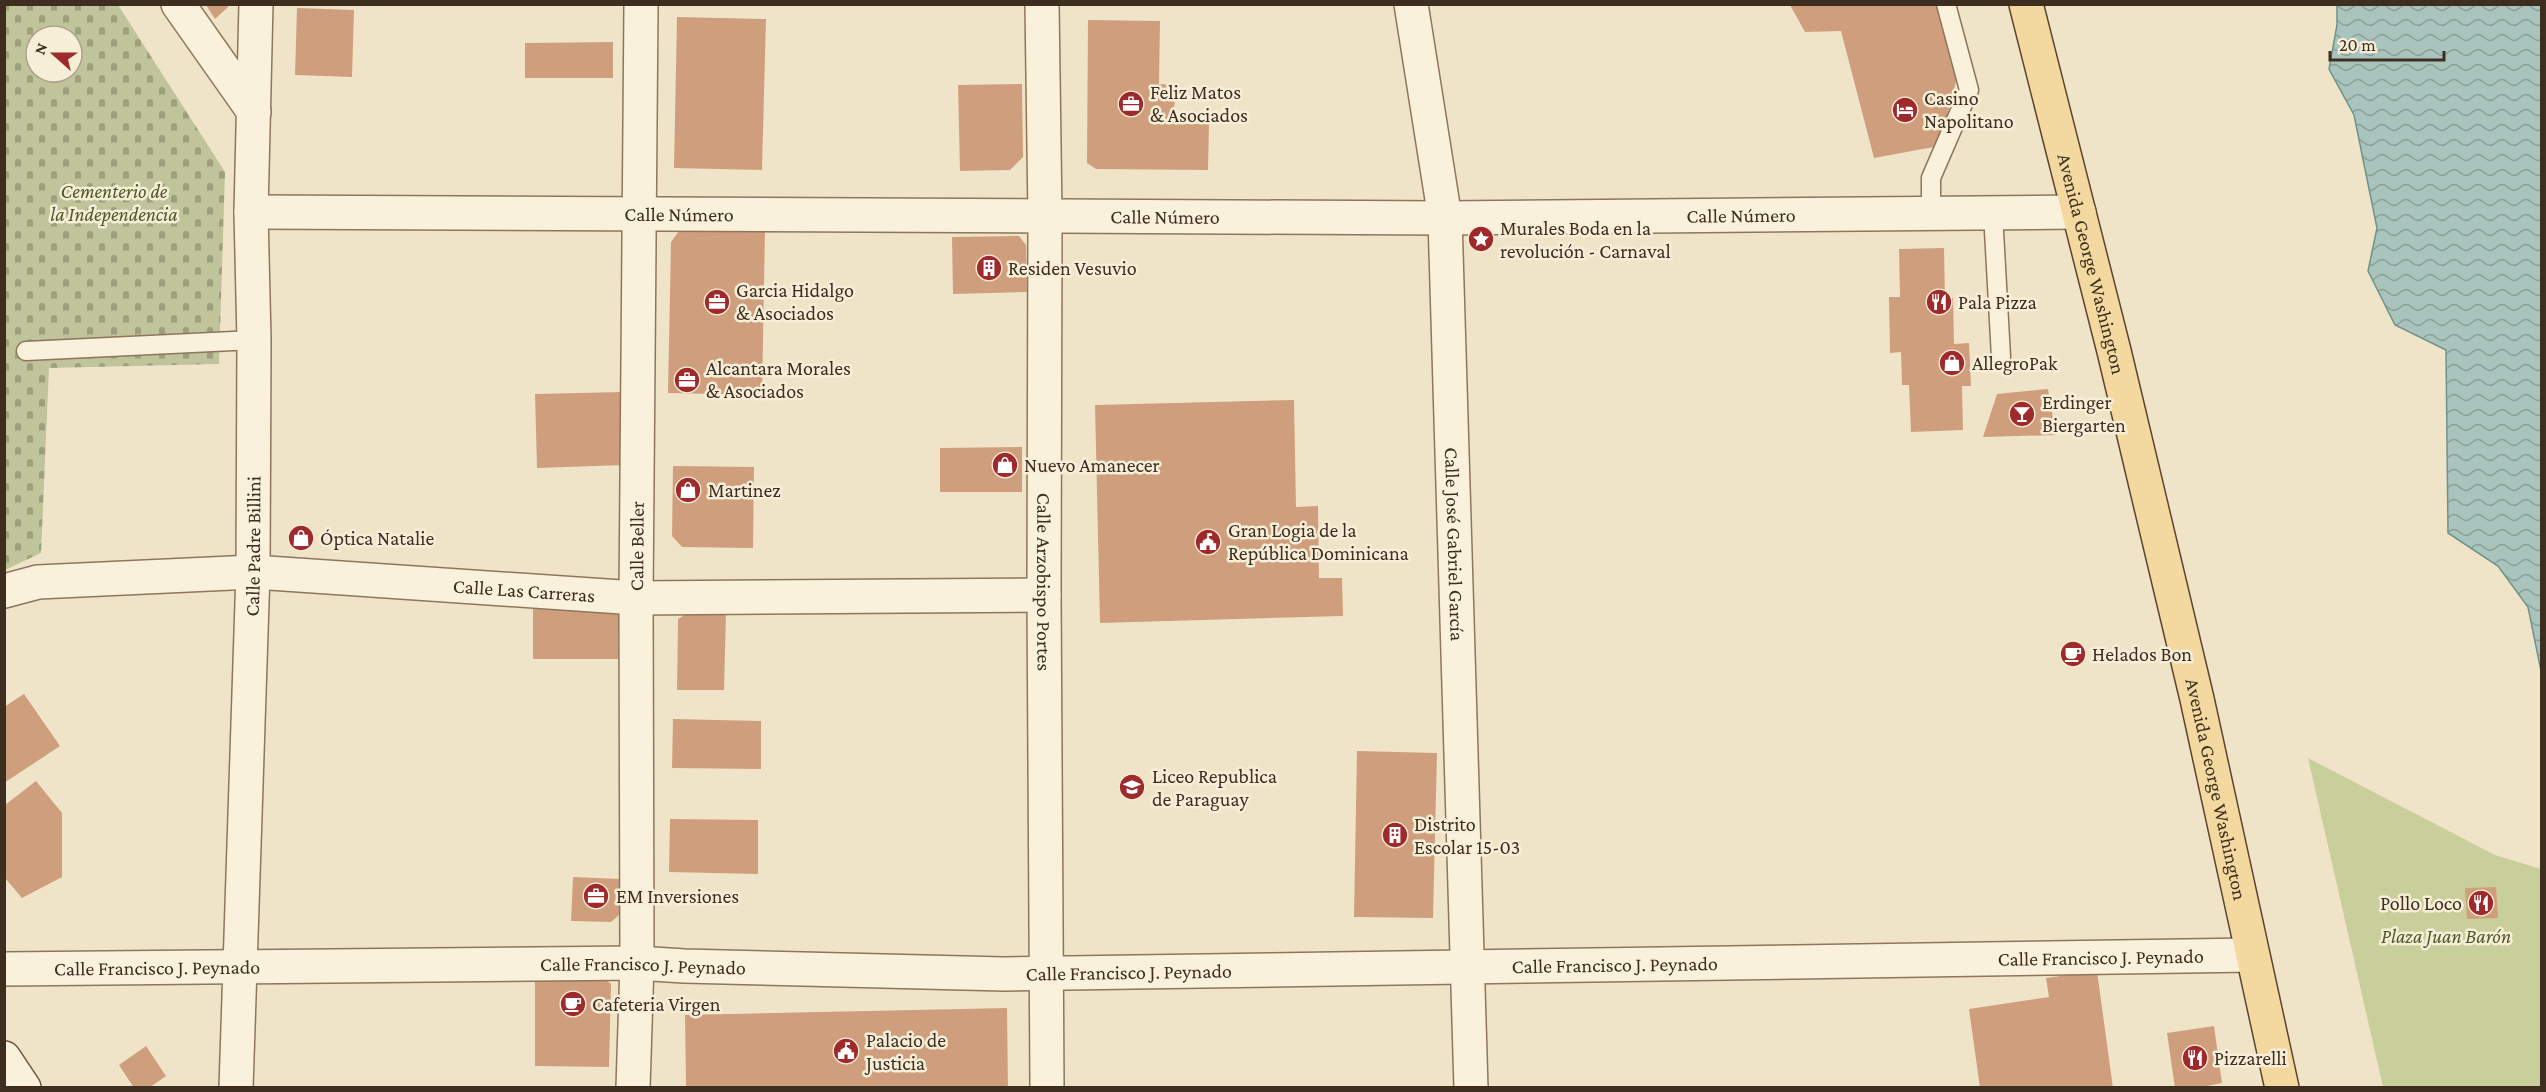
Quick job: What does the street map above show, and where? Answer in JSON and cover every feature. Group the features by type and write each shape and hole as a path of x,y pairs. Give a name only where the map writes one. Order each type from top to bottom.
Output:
{"main road":[{"name":"Avenida George Washington","path":"2026,4 2197,699 2282,1088"}],"street":[{"path":"178,4 254,112"},
{"name":"Calle Padre Billini","path":"236,1088 238,965 253,572 254,340 251,212 256,4"},
{"name":"Calle Beller","path":"633,1088 637,963 636,598 640,4"},
{"name":"Calle Arzobispo Portes","path":"1042,4 1045,217 1044,595 1047,1088"},
{"name":"Calle José Gabriel García","path":"1411,4 1444,218 1471,1088"},
{"name":"Calle Número","path":"251,212 1444,218 2079,212"},
{"name":"Calle Las Carreras","path":"4,591 38,582 253,572 636,598 1044,595"},
{"name":"Calle Francisco J. Peynado","path":"4,969 637,963 968,973 1466,968 2252,955"},
{"path":"4,1059 24,1088"}],"lane":[{"path":"1931,214 1931,178 1969,90 1946,4"},
{"path":"1993,213 2001,357"},
{"path":"26,351 254,340"}],"green space":[{"name":"Cementerio de la Independencia","path":"4,5 118,5 225,172 219,364 49,368 41,553 5,570"},
{"name":"Plaza Juan Barón","path":"2308,758 2495,855 2541,869 2541,1087 2383,1087"}],"water":[{"path":"2337,5 2541,5 2541,671 2528,607 2498,566 2448,533 2446,350 2395,325 2368,271 2377,228 2354,115 2329,69 2337,25"}],"building":[{"path":"206,5 228,5 228,7 215,19"},
{"name":"Casino Napolitano","path":"1790,5 1938,5 1958,74 1939,146 1874,158 1841,31 1805,32"},
{"path":"297,8 354,10 352,77 295,75"},
{"path":"677,17 766,19 762,170 674,168"},
{"path":"1088,20 1160,21 1159,84 1175,85 1174,124 1209,124 1208,170 1096,169 1087,163"},
{"path":"613,42 613,78 525,78 525,43"},
{"path":"1022,84 1023,157 1010,170 960,171 958,85"},
{"path":"681,228 765,230 762,395 668,393 671,242"},
{"name":"Residen Vesuvio","path":"1019,236 1026,245 1027,292 953,294 952,237"},
{"path":"1944,248 1945,298 1953,298 1954,344 1969,343 1971,386 1962,386 1963,430 1911,432 1909,385 1902,385 1901,352 1890,353 1889,297 1900,297 1899,249"},
{"name":"Erdinger Biergarten","path":"2048,389 2056,435 1983,437 1997,394"},
{"path":"622,392 624,465 537,468 535,394"},
{"name":"Gran Logia de la República Dominicana","path":"1294,400 1296,507 1318,506 1319,578 1342,578 1343,616 1100,623 1095,405"},
{"path":"1022,447 1022,492 940,492 940,448"},
{"path":"673,466 754,467 753,548 682,547 672,536"},
{"path":"533,609 619,610 618,659 533,659"},
{"path":"689,612 726,613 724,690 677,690 678,619"},
{"path":"24,694 60,746 4,783 4,707"},
{"path":"673,719 761,721 761,769 672,768"},
{"name":"Distrito Escolar 15-03","path":"1357,751 1437,753 1433,918 1354,917"},
{"path":"36,781 62,813 62,877 22,898 5,878 5,805"},
{"path":"670,819 758,820 758,874 669,872"},
{"name":"EM Inversiones","path":"573,877 621,879 620,914 611,922 571,921"},
{"name":"Pollo Loco","path":"2496,887 2498,918 2467,919 2465,888"},
{"path":"2097,971 2113,1088 1980,1088 1969,1009 2049,997 2046,978"},
{"path":"535,975 602,976 611,984 609,1067 535,1066"},
{"name":"Palacio de Justicia","path":"1007,1008 1008,1088 686,1088 685,1015"},
{"name":"Pizzarelli","path":"2214,1026 2222,1083 2197,1088 2175,1088 2167,1033"},
{"path":"146,1046 166,1076 149,1088 134,1088 119,1065"}],"place":[{"name":"Feliz Matos & Asociados","path":"1131,104"},
{"name":"Casino Napolitano","path":"1905,110"},
{"name":"Murales Boda en la revolución - Carnaval","path":"1481,239"},
{"name":"Residen Vesuvio","path":"989,268"},
{"name":"Garcia Hidalgo & Asociados","path":"717,302"},
{"name":"Pala Pizza","path":"1939,302"},
{"name":"AllegroPak","path":"1952,363"},
{"name":"Alcantara Morales & Asociados","path":"687,380"},
{"name":"Erdinger Biergarten","path":"2022,414"},
{"name":"Nuevo Amanecer","path":"1005,465"},
{"name":"Martinez","path":"688,490"},
{"name":"Óptica Natalie","path":"301,538"},
{"name":"Gran Logia de la República Dominicana","path":"1208,542"},
{"name":"Helados Bon","path":"2073,654"},
{"name":"Liceo Republica de Paraguay","path":"1132,787"},
{"name":"Distrito Escolar 15-03","path":"1395,835"},
{"name":"EM Inversiones","path":"596,896"},
{"name":"Pollo Loco","path":"2481,903"},
{"name":"Cafeteria Virgen","path":"573,1004"},
{"name":"Palacio de Justicia","path":"846,1051"},
{"name":"Pizzarelli","path":"2195,1058"}]}
